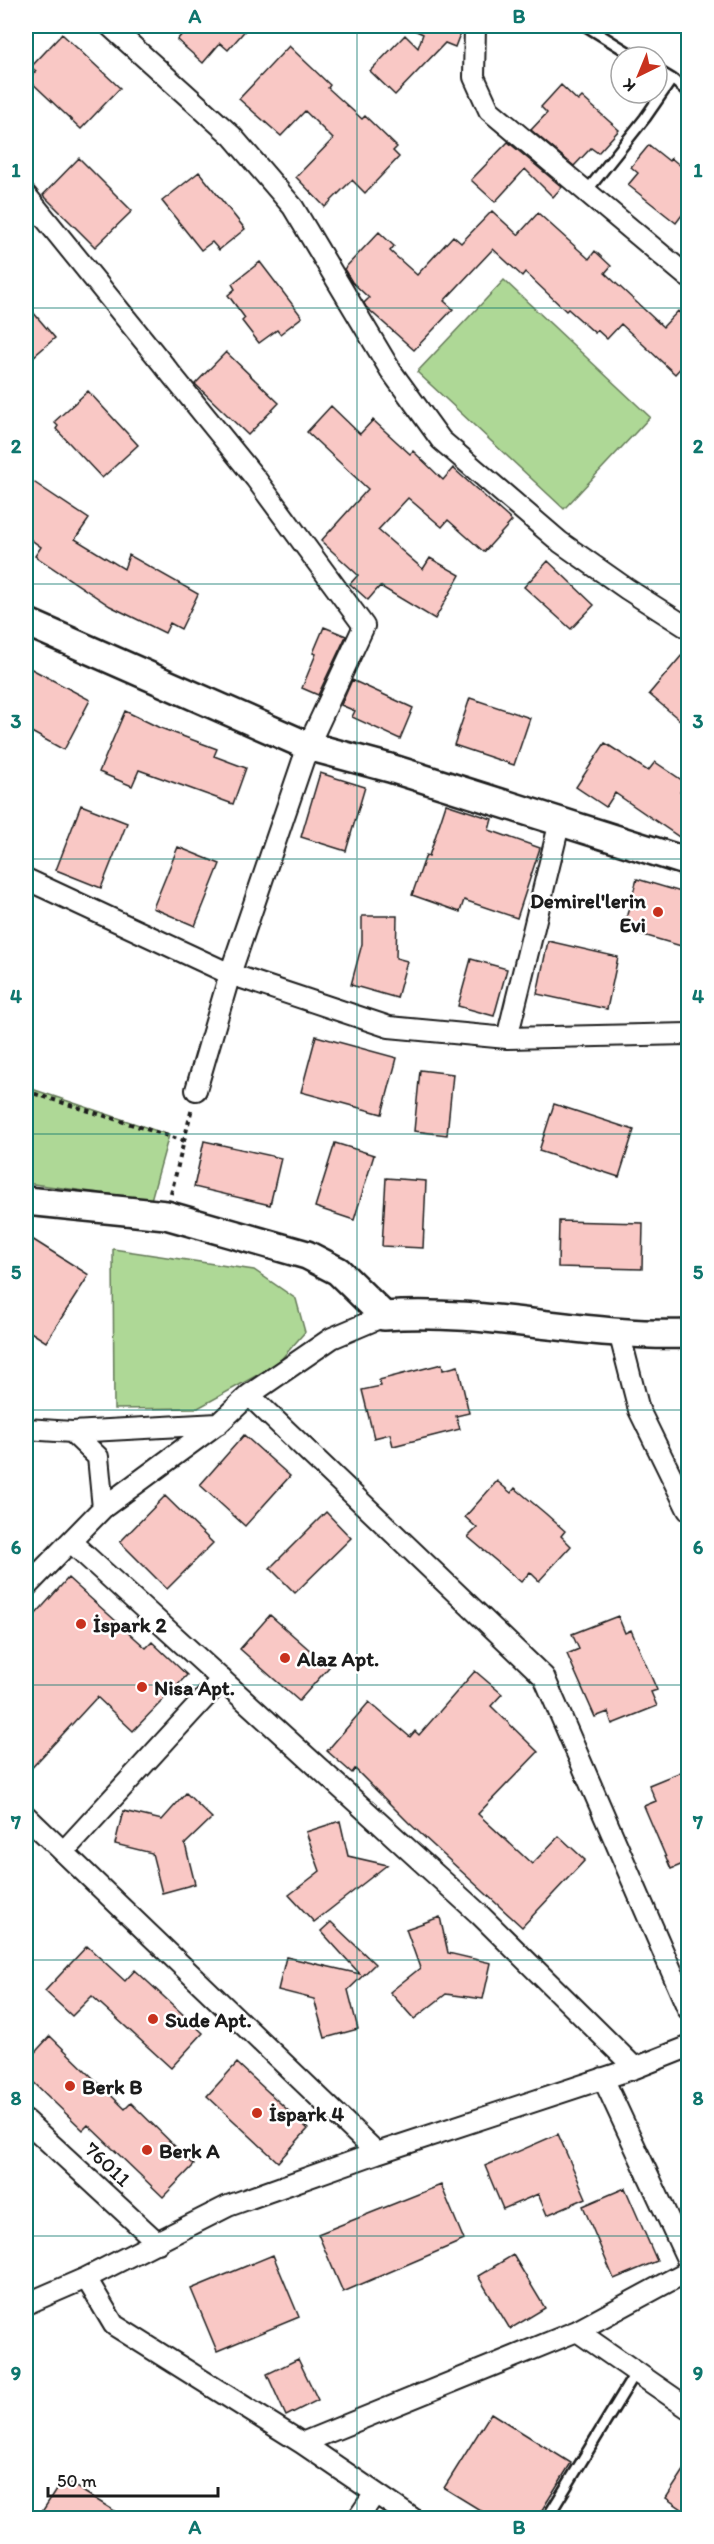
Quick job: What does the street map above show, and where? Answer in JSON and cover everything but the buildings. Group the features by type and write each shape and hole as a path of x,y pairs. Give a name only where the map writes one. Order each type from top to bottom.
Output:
{"street":[{"path":"110,26 232,136 293,207 391,371 441,441 560,542 688,628"},
{"path":"475,26 474,77 489,110 688,277"},
{"path":"26,195 256,479 364,626 308,746 230,974 196,1090"},
{"path":"26,622 308,746 390,768 688,861"},
{"path":"507,1038 560,821"},
{"path":"26,879 230,974 389,1027 507,1038 688,1035"},
{"path":"26,1201 166,1215 307,1256 338,1271 384,1316"},
{"path":"26,1587 103,1508 218,1424 249,1395 333,1338 384,1316 439,1314 619,1332 688,1334"},
{"path":"619,1332 639,1410 688,1510"},
{"path":"249,1395 543,1677 688,2009"},
{"path":"26,1429 72,1432 218,1424"},
{"path":"72,1432 99,1457 103,1508"},
{"path":"71,1542 478,1913 635,2067"},
{"path":"64,1851 222,1679"},
{"path":"26,1816 377,2153"},
{"path":"26,2304 86,2278 228,2206 688,2047"},
{"path":"603,2078 688,2261"},
{"name":"76011","path":"26,2121 158,2243"},
{"path":"302,2444 577,2331 688,2271"},
{"path":"86,2278 114,2325 302,2444 412,2518"},
{"path":"577,2331 688,2408"},
{"path":"358,2518 374,2494"}],"lane":[{"path":"586,26 617,45"},
{"path":"669,77 688,92"},
{"path":"586,192 645,118 672,79"},
{"path":"549,2518 636,2372"}],"path":[{"path":"26,34 34,26"},
{"path":"166,1215 196,1090"},
{"path":"26,1091 184,1141"}],"green space":[{"path":"504,280 650,417 564,509 417,372"},
{"path":"26,1087 169,1135 151,1200 26,1183"},
{"path":"113,1249 254,1270 296,1299 305,1332 277,1364 198,1408 114,1409"}],"place":[{"name":"Demirel'lerin Evi","path":"658,912"},
{"name":"İspark 2","path":"81,1624"},
{"name":"Alaz Apt.","path":"285,1658"},
{"name":"Nisa Apt.","path":"142,1687"},
{"name":"Sude Apt.","path":"153,2019"},
{"name":"Berk B","path":"70,2086"},
{"name":"İspark 4","path":"257,2113"},
{"name":"Berk A","path":"147,2150"}]}
